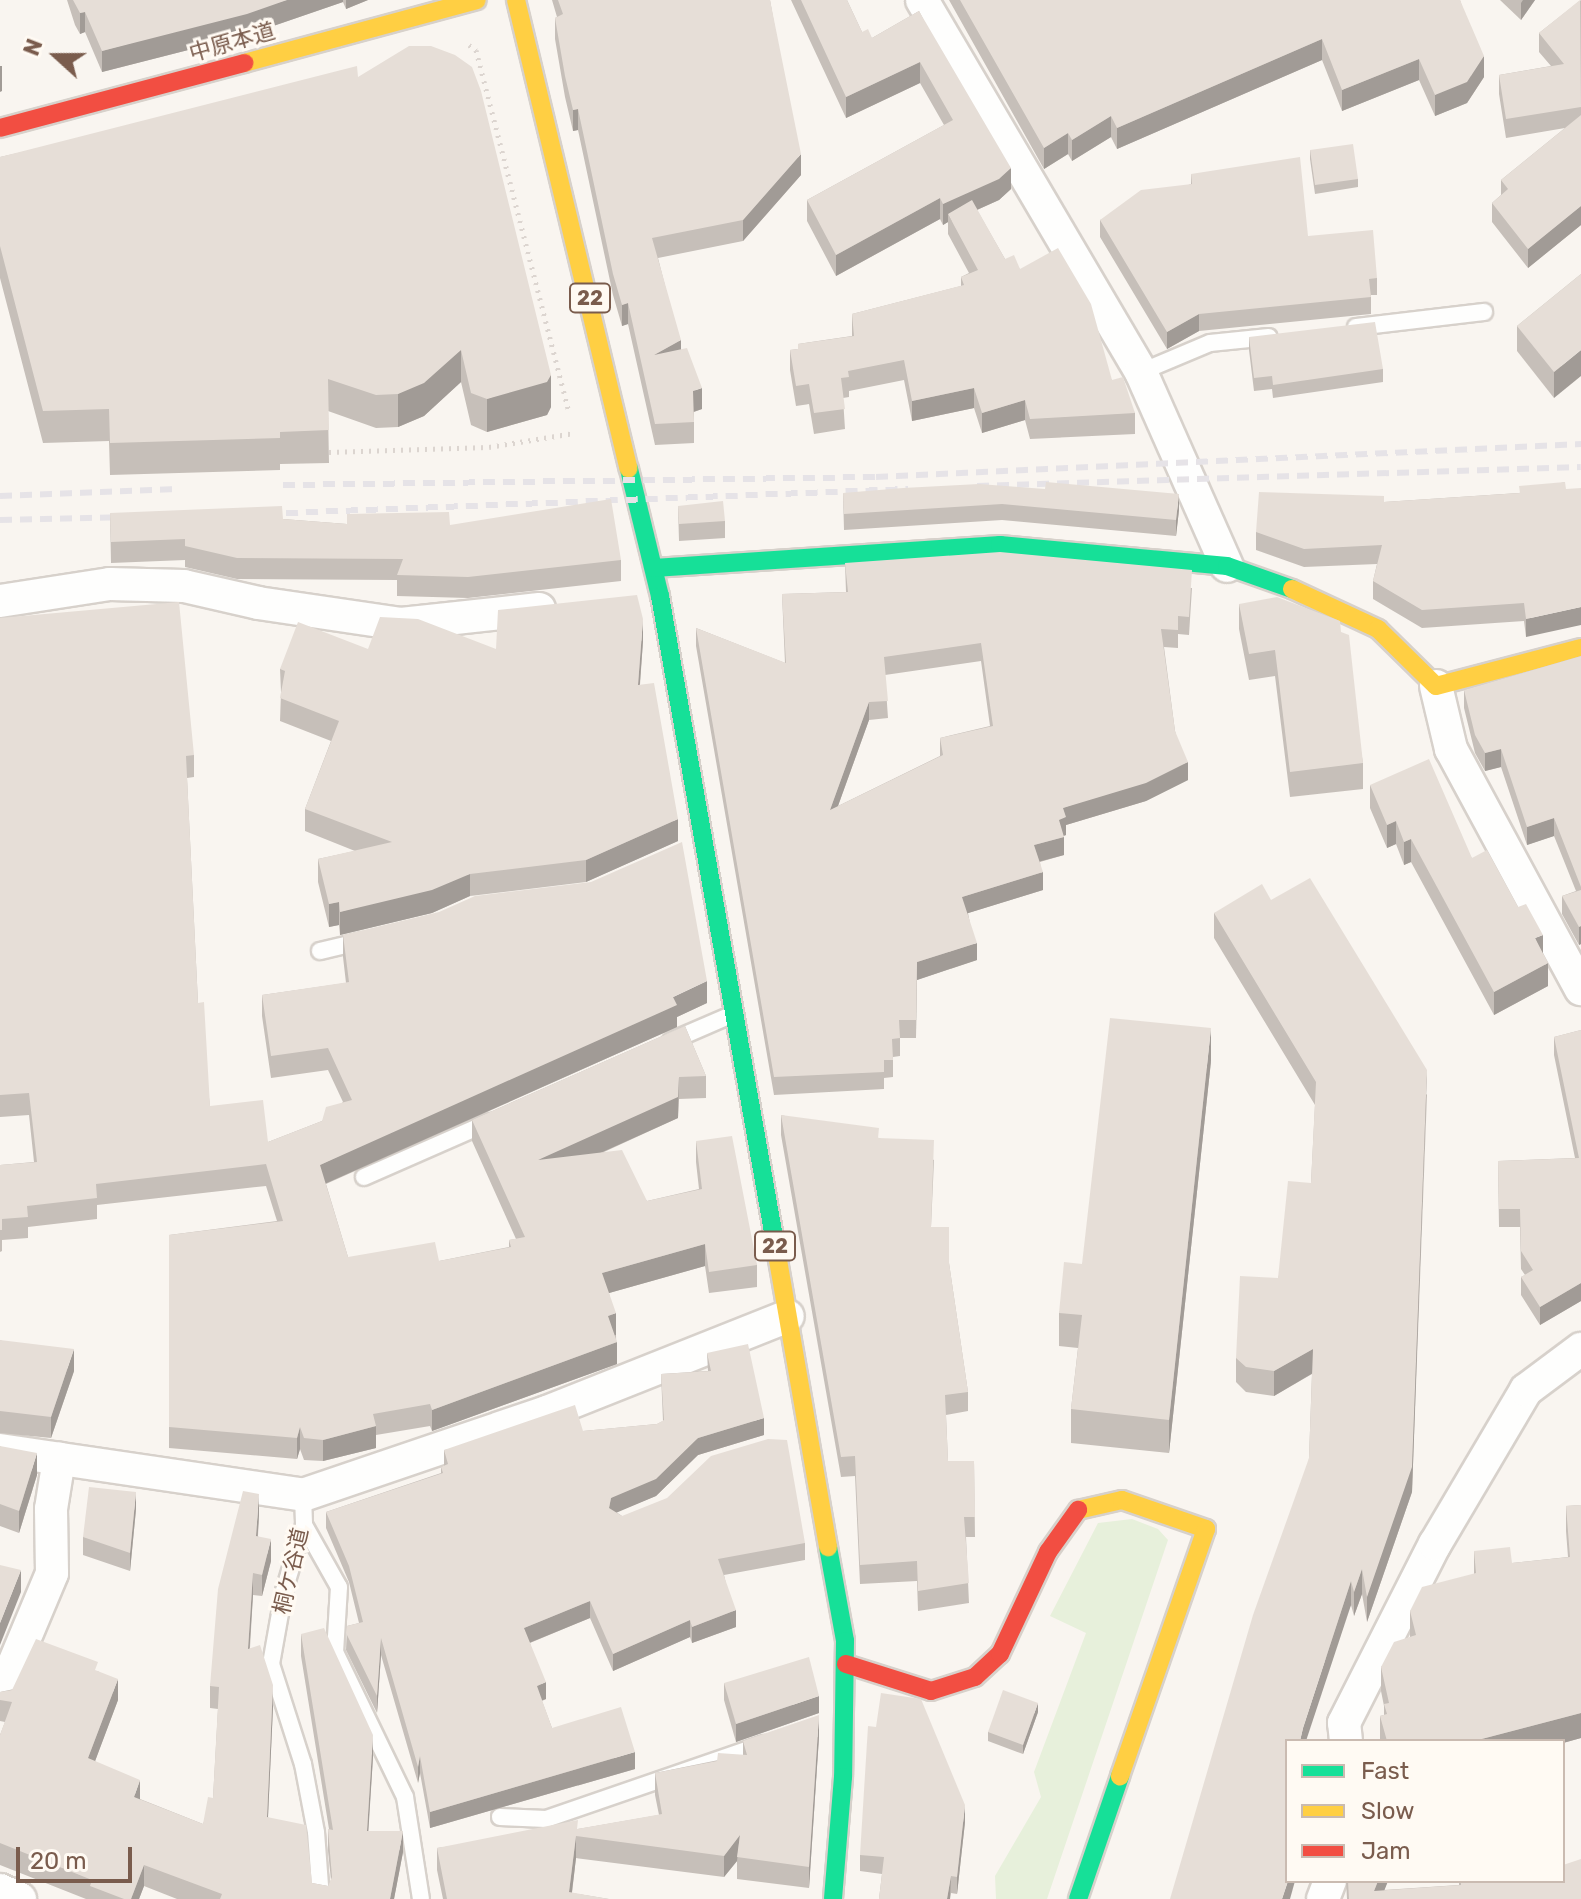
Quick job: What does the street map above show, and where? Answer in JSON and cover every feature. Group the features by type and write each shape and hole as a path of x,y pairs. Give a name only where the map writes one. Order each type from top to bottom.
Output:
{"street":[{"name":"中原本道","path":"0,128 477,0"},
{"name":"22","path":"516,0 657,582 698,844 788,1316 802,1435 846,1664 837,1719 833,1899"},
{"path":"922,0 1141,372 1227,566"},
{"path":"621,600 657,582 1000,545 1227,566 1293,589 1378,629 1436,686 1451,749 1578,978"},
{"path":"0,601 110,584 184,586 258,603 401,624 574,605"},
{"path":"1436,686 1581,648"},
{"path":"304,1510 788,1316"},
{"path":"1346,1739 1344,1723 1435,1544 1526,1390 1581,1349"},
{"name":"桐ケ谷道","path":"0,1450 59,1459 304,1510"},
{"path":"0,1697 52,1573 51,1509 59,1459"},
{"path":"846,1664 931,1691 975,1677 1000,1654 1048,1552 1079,1508 1122,1500 1206,1529 1078,1899"},
{"path":"0,1890 20,1899"}],"lane":[{"path":"1332,329 1484,312"},
{"path":"1141,372 1210,343 1286,335"},
{"path":"320,951 385,936"},
{"path":"647,1052 732,1015"},
{"path":"364,1177 505,1115"},
{"path":"304,1510 339,1587 335,1652 405,1797 421,1899"},
{"name":"桐ケ谷道","path":"304,1510 284,1591 271,1664 303,1764 316,1832 321,1899"},
{"path":"500,1817 546,1819 785,1737"}],"path":[{"path":"329,452 489,447 575,436 476,50 464,42"}],"green space":[{"path":"1132,1519 1158,1529 1168,1540 1047,1899 996,1899 995,1876 1041,1797 1034,1772 1086,1633 1050,1616 1098,1523"}],"building":[{"path":"73,0 287,0 247,14 102,51 85,12 80,13"},
{"path":"558,0 770,0 801,154 743,220 652,238 681,340 654,355 687,348 702,388 693,391 694,422 655,424 628,303 622,305 613,274 578,109 573,110 565,76 555,18 563,14"},
{"path":"801,0 847,0 862,32 868,29 872,38 919,11 1011,168 999,179 943,204 940,198 836,255 807,200 953,120 920,62 846,97"},
{"path":"960,0 1460,0 1484,56 1467,82 1435,95 1419,59 1342,90 1322,39 1117,128 1111,116 1072,140 1068,133 1044,148"},
{"path":"1580,0 1581,107 1506,119 1499,75 1564,64 1539,33"},
{"path":"409,46 431,46 455,55 472,67 481,91 551,375 547,382 487,399 471,393 461,350 424,383 398,394 376,395 328,379 329,430 280,432 280,438 110,443 109,409 43,411 0,246 0,157 357,66 358,77"},
{"path":"1581,115 1581,206 1528,249 1492,203 1508,189 1501,180"},
{"path":"1353,144 1358,179 1315,185 1310,150"},
{"path":"1300,157 1308,236 1373,230 1377,278 1369,279 1371,297 1199,314 1167,332 1100,220 1141,190 1192,184 1191,174"},
{"path":"972,200 1005,259 1014,255 1020,269 1058,248 1091,304 1112,380 1123,377 1135,413 1030,419 1025,400 982,413 974,388 912,401 904,360 848,371 849,377 841,378 845,409 814,413 809,384 796,386 790,350 798,349 798,344 854,336 852,314 964,285 961,277 978,270 948,214"},
{"path":"1581,274 1581,350 1554,372 1517,326"},
{"path":"1375,322 1383,369 1273,385 1272,376 1254,378 1249,337"},
{"path":"1046,482 1179,494 1176,520 1002,504 844,514 843,493 979,484 1045,489"},
{"path":"1565,482 1566,489 1581,488 1581,607 1526,619 1524,603 1422,610 1373,581 1382,545 1304,549 1256,532 1259,492 1384,496 1384,502 1520,493 1519,486"},
{"path":"611,499 621,560 468,577 397,575 403,559 237,558 185,546 185,539 111,542 110,513 282,506 283,519 347,524 347,514 449,512 450,525"},
{"path":"723,501 725,521 679,524 678,506"},
{"path":"1000,552 1192,570 1189,617 1178,616 1178,630 1161,629 1175,731 1188,762 1146,783 1063,808 1066,817 1059,820 1064,837 1034,845 1043,872 962,897 977,943 917,962 916,1020 899,1020 900,1038 892,1039 893,1060 884,1060 884,1072 774,1077 696,628 786,663 782,594 848,592 845,563","holes":["981,643 993,726 940,738 943,755 830,810 869,702 888,701 884,657"]},
{"path":"637,595 643,619 638,685 654,683 678,819 586,860 470,874 432,890 340,912 339,902 329,904 318,859 392,842 305,809 339,721 280,698 285,671 280,669 298,622 368,649 380,617 418,619 496,649 498,610"},
{"path":"1277,597 1340,621 1341,632 1349,635 1363,763 1290,772 1275,650 1249,654 1239,604"},
{"path":"179,602 194,755 186,756 198,1003 204,1002 210,1106 263,1100 268,1142 322,1121 326,1107 352,1100 328,1048 271,1056 262,995 349,982 343,935 439,912 475,896 591,882 682,842 707,981 673,997 677,1005 320,1165 348,1257 435,1242 439,1261 511,1247 509,1240 525,1237 472,1120 685,1026 706,1076 679,1077 678,1097 538,1160 622,1150 647,1201 702,1189 696,1141 732,1136 757,1265 709,1272 705,1244 602,1273 616,1313 608,1316 617,1342 432,1410 430,1404 373,1414 376,1426 323,1440 304,1438 300,1427 297,1438 169,1427 169,1235 283,1221 266,1164 96,1184 97,1198 27,1206 28,1217 2,1219 0,1230 0,1165 37,1162 29,1093 0,1095 0,618"},
{"path":"1581,656 1581,887 1554,818 1527,827 1501,749 1485,753 1475,735 1464,690"},
{"path":"1429,759 1472,858 1487,850 1518,907 1526,904 1543,935 1535,938 1548,963 1494,992 1411,839 1404,842 1396,821 1387,825 1370,785"},
{"path":"1310,878 1427,1070 1412,1467 1367,1597 1362,1569 1354,1592 1351,1581 1300,1739 1285,1739 1287,1883 1282,1899 1170,1899 1253,1615 1309,1458 1313,1349 1274,1371 1246,1367 1236,1358 1240,1276 1278,1278 1288,1181 1311,1183 1316,1082 1214,913 1262,884 1271,900"},
{"path":"1581,890 1581,926 1579,927 1562,896"},
{"path":"1110,1018 1211,1028 1169,1420 1071,1409 1082,1315 1059,1313 1064,1262 1082,1264"},
{"path":"1581,1030 1581,1283 1540,1307 1521,1277 1533,1270 1521,1251 1520,1209 1499,1209 1498,1161 1579,1158 1554,1037"},
{"path":"781,1115 879,1128 878,1138 934,1140 931,1227 949,1227 949,1263 968,1392 945,1395 948,1461 974,1461 975,1517 964,1517 969,1583 918,1591 917,1561 860,1565 855,1456 841,1457"},
{"path":"0,1340 74,1349 51,1417 0,1411"},
{"path":"748,1344 764,1418 698,1438 656,1479 611,1498 609,1508 622,1516 667,1498 711,1456 768,1439 787,1440 805,1543 718,1559 736,1610 692,1627 690,1620 613,1654 590,1601 524,1628 546,1682 537,1686 552,1728 621,1707 635,1752 430,1812 420,1756 418,1767 381,1638 377,1696 346,1633 347,1626 363,1622 349,1566 326,1512 443,1473 441,1467 448,1464 444,1450 575,1405 583,1431 657,1424 664,1420 661,1374 711,1371 707,1353"},
{"path":"0,1446 37,1453 19,1511 0,1504"},
{"path":"89,1487 136,1492 130,1553 83,1537"},
{"path":"243,1491 259,1494 256,1536 271,1539 262,1575 253,1573 248,1649 260,1645 273,1685 267,1817 306,1825 312,1883 328,1886 332,1877 328,1829 333,1830 301,1634 324,1628 373,1735 367,1831 403,1831 390,1899 220,1899 222,1894 144,1865 131,1899 124,1899 90,1886 92,1880 0,1843 0,1735 12,1702 0,1700 0,1692 12,1690 36,1639 98,1662 95,1670 118,1679 88,1758 140,1780 134,1797 203,1824 208,1797 213,1798 219,1687 210,1686 218,1589"},
{"path":"1581,1505 1581,1713 1482,1739 1386,1739 1380,1716 1387,1714 1384,1704 1389,1703 1381,1667 1394,1642 1416,1635 1410,1611 1422,1587 1476,1573 1474,1551 1510,1547 1512,1563 1570,1557 1566,1506"},
{"path":"0,1565 21,1570 0,1623"},
{"path":"809,1657 819,1696 736,1724 724,1683"},
{"path":"1003,1690 1038,1703 1023,1745 988,1732"},
{"path":"881,1693 921,1699 965,1805 957,1877 951,1876 947,1899 879,1899 884,1857 860,1855 868,1726 876,1727"},
{"path":"819,1715 809,1867 737,1857 740,1835 724,1856 576,1836 569,1892 609,1899 447,1899 437,1848 578,1820 577,1829 662,1814 655,1773 717,1761 718,1753 747,1755 743,1741"},
{"path":"1581,1859 1581,1899 1349,1899 1348,1883 1377,1883 1374,1891 1461,1883 1565,1883 1565,1864"}],"railway":[{"path":"283,485 876,477 1581,444"},
{"path":"977,486 1581,467"},
{"path":"0,496 177,489"},
{"path":"286,513 909,489"},
{"path":"0,520 131,517"}],"traffic: fast":[{"path":"629,469 660,596 775,1243"},
{"path":"654,568 1000,545 1227,566 1292,589"},
{"path":"828,1547 845,1641 843,1777 833,1899"},
{"path":"1078,1899 1120,1776"}],"traffic: slow":[{"path":"244,63 477,0"},
{"path":"516,0 629,469"},
{"path":"1292,589 1378,629 1436,686 1581,648"},
{"path":"775,1243 828,1547"},
{"path":"1078,1510 1122,1500 1206,1529 1120,1776"}],"traffic: jam":[{"path":"0,128 244,63"},
{"path":"846,1664 931,1691 975,1677 1000,1654 1048,1552 1078,1510"}]}
